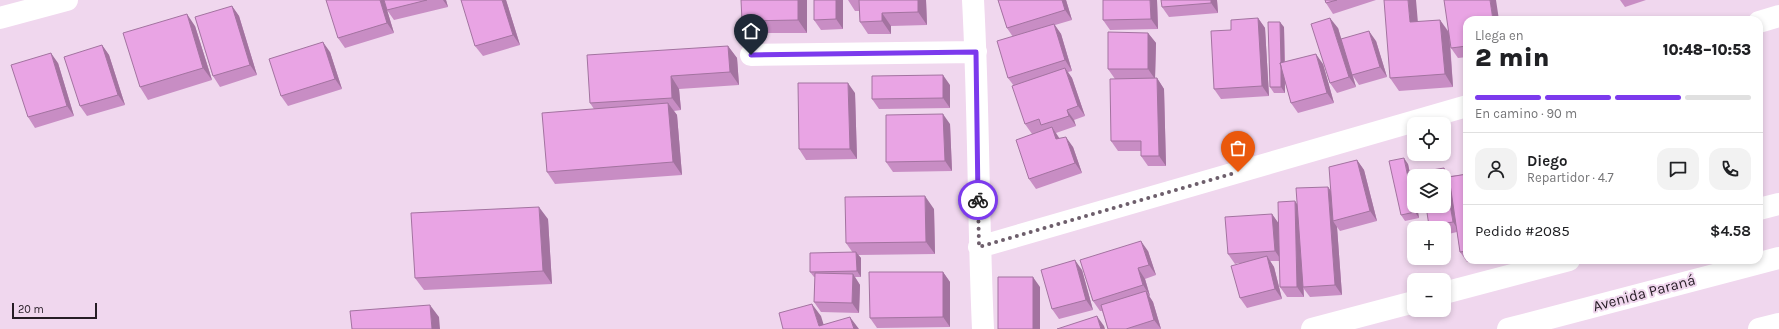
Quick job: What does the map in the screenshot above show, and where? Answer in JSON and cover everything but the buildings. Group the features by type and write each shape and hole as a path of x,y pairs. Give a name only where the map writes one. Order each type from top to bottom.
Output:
{"street":[{"path":"0,18 67,0"},
{"path":"973,0 976,52 979,247 983,329"},
{"path":"1763,21 1779,16"},
{"path":"751,55 976,52"},
{"path":"979,247 1463,107"},
{"path":"1763,208 1779,204"},
{"name":"Avenida Paraná","path":"1763,262 1779,258"},
{"path":"1451,292 1554,264"},
{"name":"Avenida Paraná","path":"1508,329 1756,264"},
{"path":"1312,329 1407,304"},
{"path":"1759,329 1779,324"}],"way so far":[{"path":"978,200 979,247 1238,172"}],"route":[{"path":"751,55 976,52 978,200"}]}
